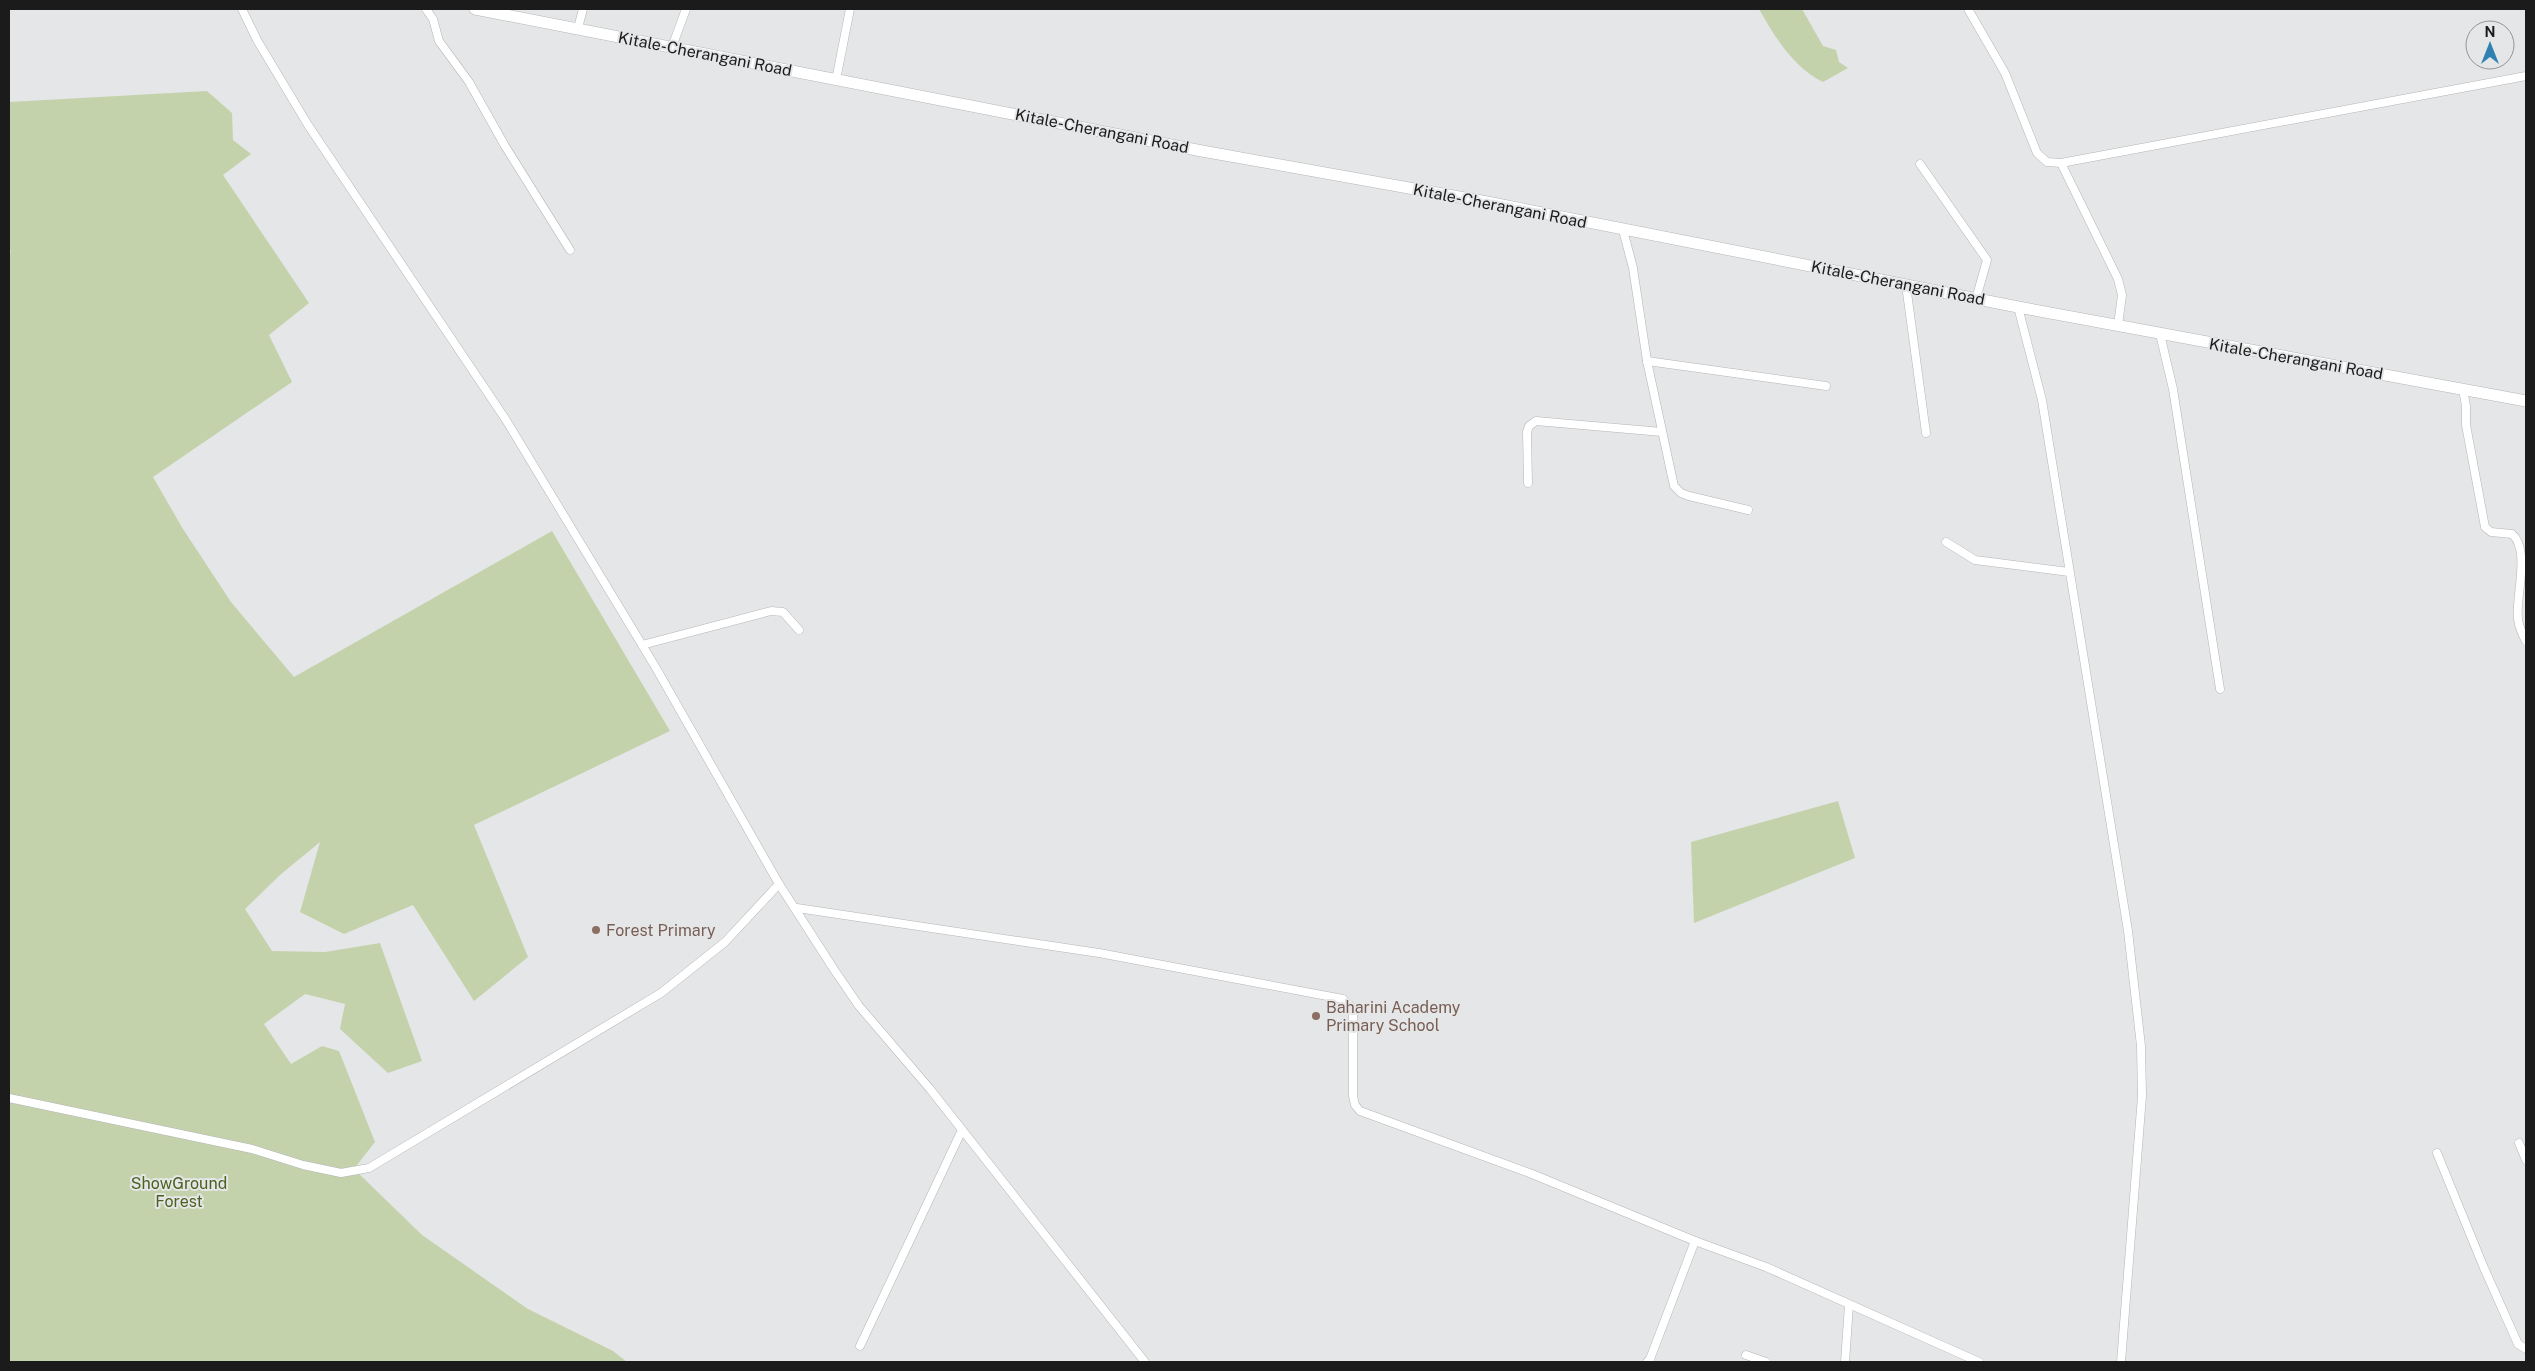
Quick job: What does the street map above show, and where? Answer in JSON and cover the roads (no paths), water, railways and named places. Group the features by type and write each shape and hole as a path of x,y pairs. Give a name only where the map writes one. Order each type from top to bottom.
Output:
{"main road":[{"name":"Kitale-Cherangani Road","path":"475,9 1976,299 2526,401"}],"street":[{"path":"242,9 257,40 308,125 480,379 642,645 779,884 797,908 859,1006 962,1130 1145,1362"},
{"path":"426,9 433,19 439,41 468,82 505,146 570,250"},
{"path":"578,28 583,9"},
{"path":"672,47 686,9"},
{"path":"836,80 850,9"},
{"path":"1968,9 2005,73 2037,153 2048,162 2061,163 2526,76"},
{"path":"2061,163 2118,279 2122,295 2118,325"},
{"path":"1920,164 1987,260 1976,299"},
{"path":"1624,230 1633,268 1647,361 1676,489 1689,496 1748,510"},
{"path":"1906,285 1926,432"},
{"path":"2018,307 2042,400 2128,931 2141,1046 2142,1096 2121,1362"},
{"path":"2160,334 2173,389 2220,689"},
{"path":"1647,361 1826,386"},
{"path":"2462,389 2485,527 2491,532 2512,534 2518,542 2522,580 2518,620 2526,641"},
{"path":"1528,483 1527,432 1529,426 1536,421 1662,432"},
{"path":"1946,542 1975,560 2069,572"},
{"path":"642,645 772,611 783,612 799,630"},
{"path":"9,1098 252,1149 303,1165 341,1173 369,1168 661,993 725,942 779,884"},
{"path":"797,908 1100,953 1343,999 1353,1008 1353,1096 1355,1104 1360,1111 1532,1174 1695,1242 1766,1267 1979,1362"},
{"path":"860,1346 962,1130"},
{"path":"2519,1143 2526,1160"},
{"path":"2437,1153 2484,1268 2518,1344 2526,1349"},
{"path":"1647,1362 1650,1359 1695,1242"},
{"path":"1845,1362 1849,1305"},
{"path":"1746,1354 1766,1362"}],"place":[{"name":"Forest Primary","path":"596,930"},
{"name":"Baharini Academy Primary School","path":"1316,1016"}],"park label":[{"name":"ShowGround Forest","path":"179,1192"}]}
